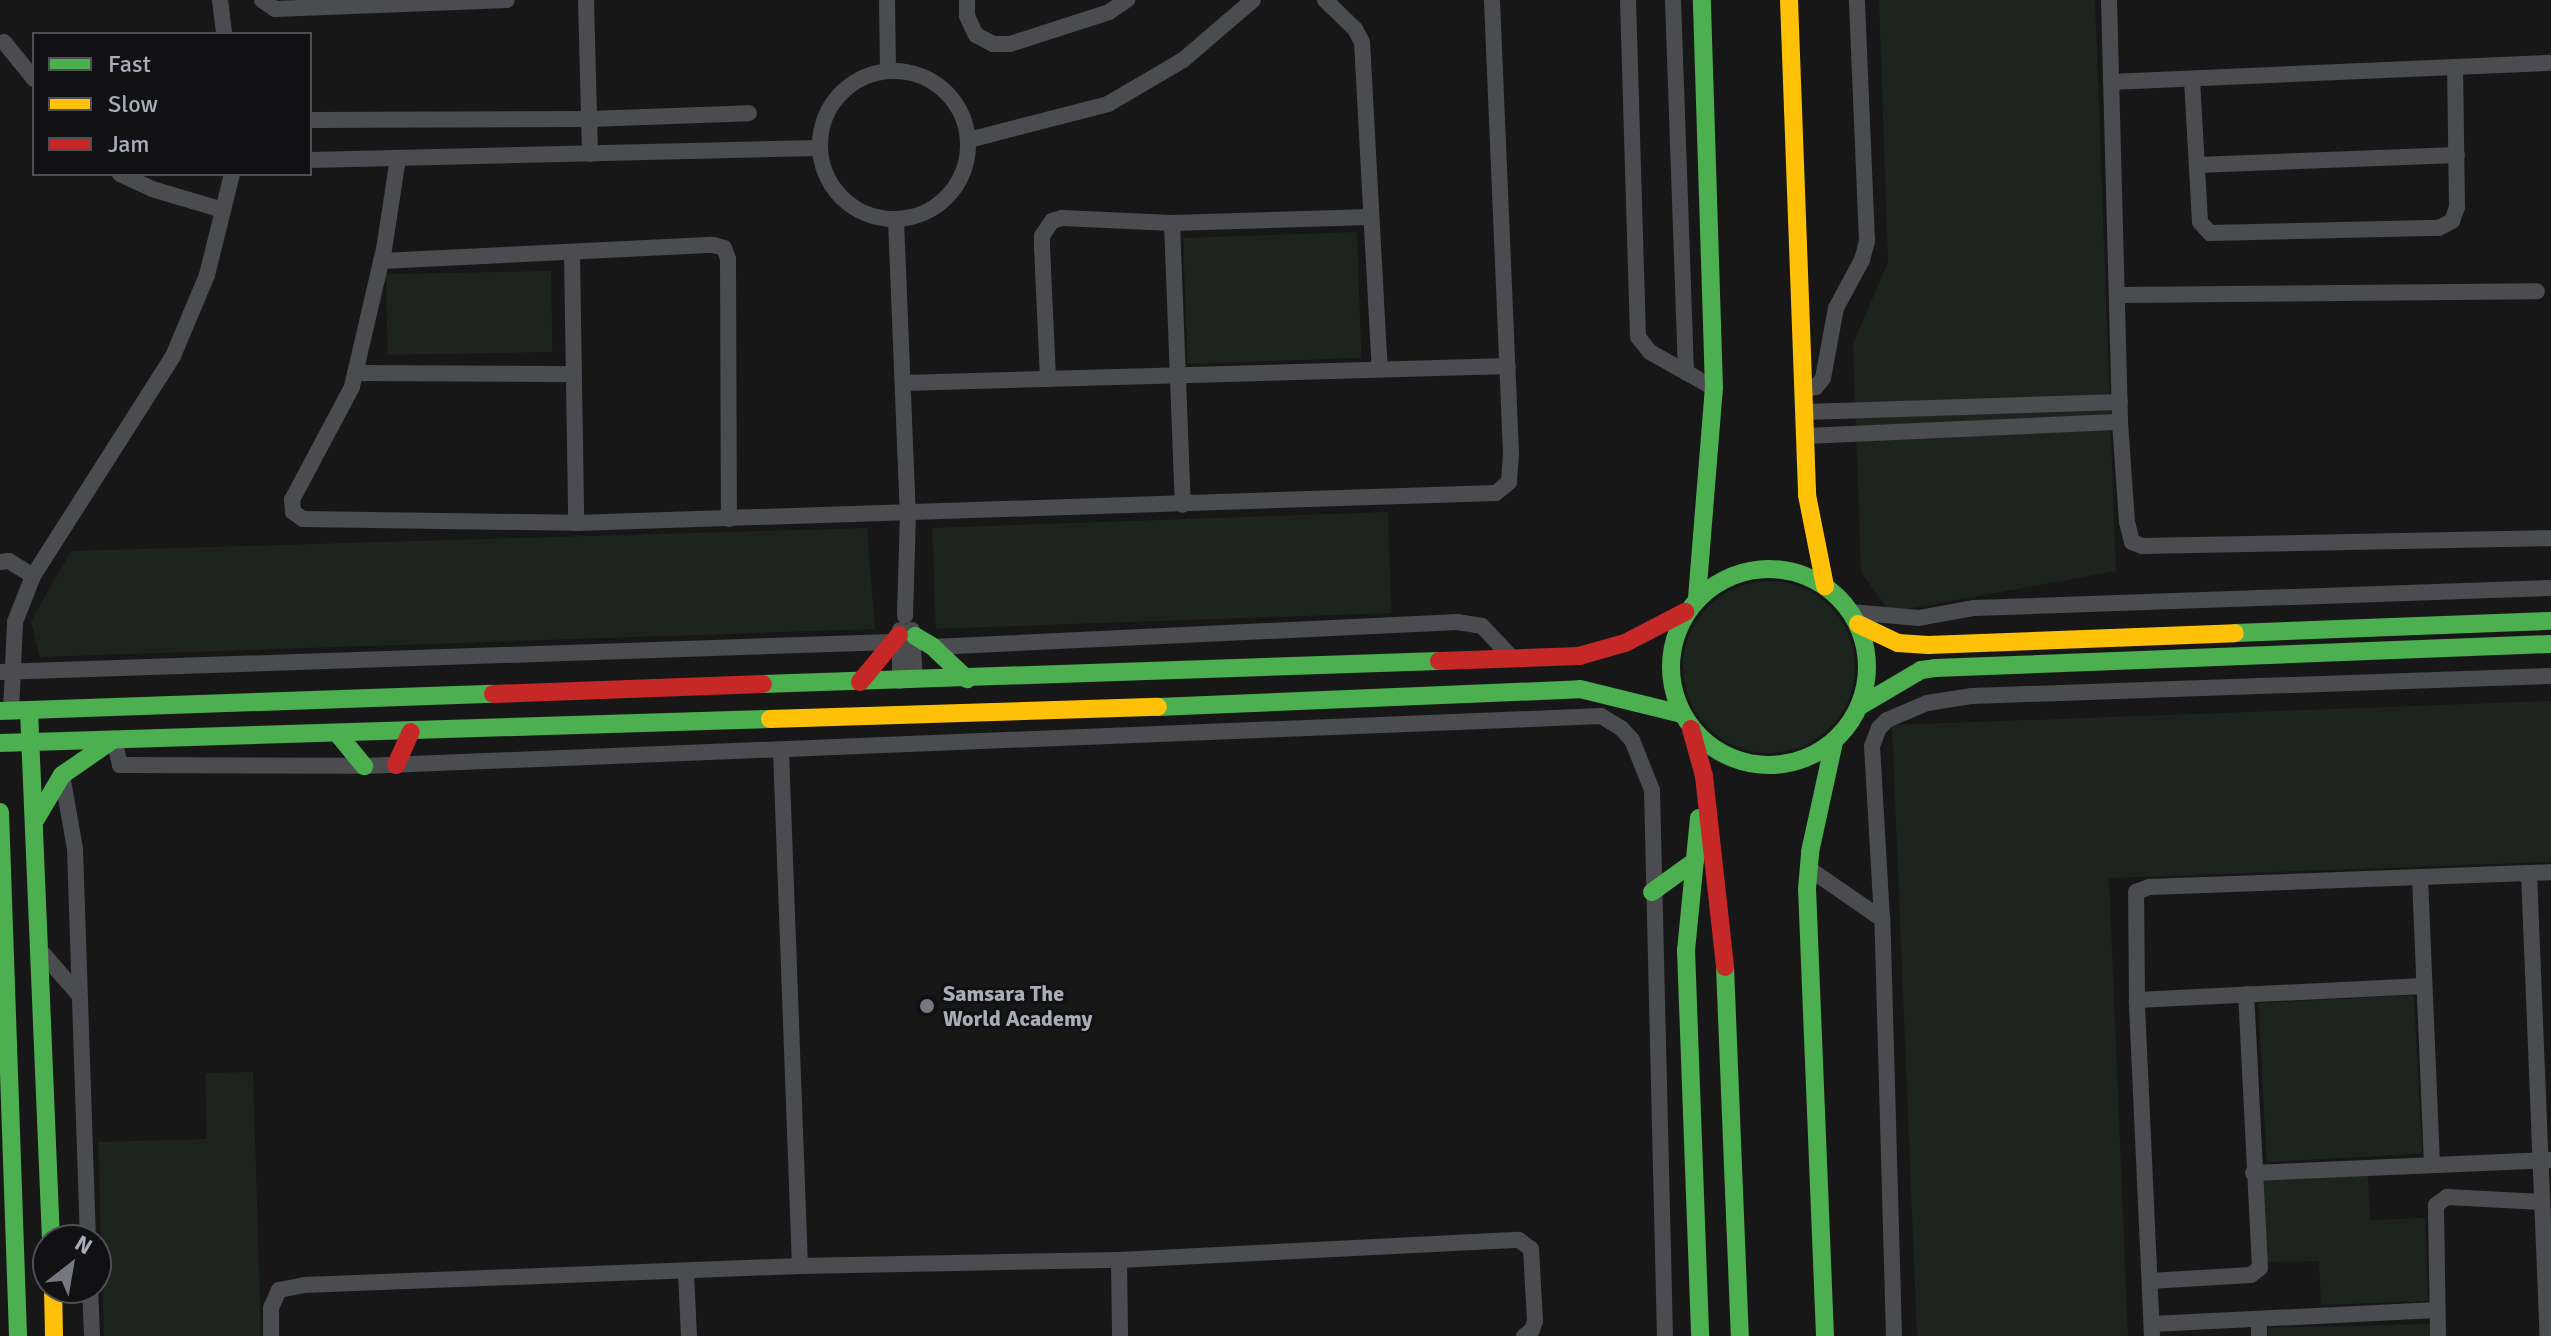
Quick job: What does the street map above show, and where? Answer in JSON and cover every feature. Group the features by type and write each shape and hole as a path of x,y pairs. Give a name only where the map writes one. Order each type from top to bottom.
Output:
{"street":[{"path":"220,0 224,32"},
{"path":"262,0 275,9 507,0"},
{"path":"586,0 590,154"},
{"path":"887,0 888,70"},
{"path":"967,0 967,16 976,35 993,44 1010,44 1109,12 1127,0"},
{"path":"969,140 1108,104 1183,60 1253,0"},
{"path":"1325,0 1355,29 1362,42 1380,370"},
{"path":"398,158 381,261 352,387 292,500 293,512 303,519 576,523 1496,493 1504,489 1511,471 1492,0"},
{"path":"1628,0 1638,337 1650,352 1714,388"},
{"path":"1673,0 1686,373"},
{"path":"1702,0 1714,388 1691,605 1675,633 1669,661 1670,678 1704,776 1724,950 1740,1336"},
{"path":"1789,0 1806,389 1807,495 1825,586"},
{"path":"1806,389 1816,387 1823,378 1836,308 1862,260 1867,241 1857,0"},
{"path":"2109,0 2120,422 2128,535 2137,545 2551,538"},
{"path":"4,42 32,77"},
{"path":"2111,82 2551,63"},
{"path":"2192,79 2200,222 2210,233 2401,230 2439,228 2452,221 2457,207 2455,67"},
{"path":"888,70 912,72 934,81 951,97 964,117 969,140 967,164 957,186 941,203 920,215 896,220 873,217 852,207 835,191 824,171 819,148 821,125 831,104 846,87 866,75 888,70"},
{"path":"312,120 589,119 749,113"},
{"path":"312,160 819,148"},
{"path":"2197,165 2457,155"},
{"path":"124,176 152,189 223,210"},
{"path":"50,1224 30,742 13,711 6,672 15,622 33,576 173,356 207,275 232,176"},
{"path":"1048,379 1042,249 1046,228 1062,218 1172,223 1371,217"},
{"path":"896,220 908,514 902,638 907,680"},
{"path":"1172,223 1183,505"},
{"path":"381,261 713,245 724,248 728,259 729,519"},
{"path":"572,254 576,523"},
{"path":"2117,295 2537,291"},
{"path":"903,383 1508,366"},
{"path":"355,373 573,374"},
{"path":"1805,412 2120,402"},
{"path":"1806,436 2120,422"},
{"path":"0,562 9,561 33,576"},
{"path":"13,711 1579,656 1625,643 1740,572 1778,568 1803,574 1825,586 1854,618 1898,643 1928,645 2551,621"},
{"path":"1854,618 1919,618 1974,608 2551,588"},
{"path":"1854,618 1868,659 1860,706"},
{"path":"6,672 902,638 933,647 1457,622 1482,626 1513,659"},
{"path":"860,682 902,638"},
{"path":"0,743 1249,705 1580,689 1686,722 1717,751 1759,765 1787,764 1817,753 1834,742 1860,706 1921,670 2551,644"},
{"path":"933,647 967,679"},
{"path":"1894,1336 1882,919 1873,737 1887,720 1927,703 1972,696 2551,676"},
{"path":"1473,720 1494,691"},
{"path":"114,739 120,765 364,766 1601,716 1621,728 1632,740 1651,782 1665,1336"},
{"path":"396,765 411,732"},
{"path":"337,733 364,766"},
{"path":"34,823 62,775 114,739"},
{"path":"1825,1336 1808,868 1834,742"},
{"path":"781,751 800,1266"},
{"path":"62,775 75,849 87,1224"},
{"path":"1700,1336 1686,950 1704,776"},
{"path":"0,812 3,1027 18,1336"},
{"path":"1652,892 1695,861"},
{"path":"1808,868 1882,919"},
{"path":"2437,1310 2259,1327 2152,1330 2134,899 2141,889 2551,872"},
{"path":"2529,873 2545,1107 2546,1160 2542,1202 2548,1336"},
{"path":"2420,878 2432,1165"},
{"path":"39,949 79,995"},
{"path":"2137,1000 2424,986"},
{"path":"2150,1281 2257,1272 2261,1262 2253,1173 2246,994"},
{"path":"2253,1173 2546,1160"},
{"path":"2438,1336 2434,1211 2440,1200 2447,1197 2542,1202"},
{"path":"271,1336 271,1308 279,1290 304,1285 686,1273 800,1266 1119,1260 1519,1240 1531,1249 1535,1321 1532,1330 1524,1336"},
{"path":"1119,1260 1120,1336"},
{"path":"686,1273 689,1336"},
{"path":"53,1304 54,1336"},
{"path":"91,1304 92,1336"}],"shaded area":[{"path":"1879,0 2095,0 2116,571 1890,612 1861,572 1853,344 1888,262"},
{"path":"1357,232 1361,358 1188,364 1183,238"},
{"path":"551,271 552,352 387,355 386,274"},
{"path":"1388,512 1392,613 936,629 932,528"},
{"path":"867,528 875,629 40,657 31,621 71,551"},
{"path":"1769,581 1802,587 1830,606 1849,634 1855,667 1849,700 1830,728 1802,747 1769,753 1736,747 1708,728 1689,700 1683,667 1689,634 1708,606 1736,587"},
{"path":"2551,701 2551,862 2109,878 2128,1336 1917,1336 1892,725"},
{"path":"2414,995 2422,1154 2267,1162 2258,1003"},
{"path":"253,1072 261,1336 104,1336 103,1304 112,1304 112,1224 101,1224 98,1142 207,1139 205,1073"},
{"path":"2368,1176 2370,1220 2425,1218 2428,1301 2321,1305 2319,1261 2267,1262 2263,1179"},
{"path":"2430,1324 2430,1336 2268,1336 2268,1328"}],"traffic: fast":[{"path":"1697,598 1714,388 1702,0"},
{"path":"1769,569 1807,576 1839,597 1860,629 1867,667 1860,705 1839,737 1807,758 1769,765 1731,758 1699,737 1678,705 1671,667 1678,629 1699,597 1731,576 1769,569"},
{"path":"2235,633 2551,621"},
{"path":"915,636 933,647 967,679"},
{"path":"1860,706 1921,670 1935,668 2551,644"},
{"path":"763,684 1439,661"},
{"path":"1158,707 1580,689 1682,714"},
{"path":"0,711 493,694"},
{"path":"29,710 50,1224"},
{"path":"0,743 770,719"},
{"path":"337,733 364,766"},
{"path":"36,819 62,775 113,740"},
{"path":"1825,1336 1807,889 1810,852 1834,742"},
{"path":"0,812 18,1336"},
{"path":"1699,818 1686,950 1700,1336"},
{"path":"1652,892 1695,861"},
{"path":"1725,967 1740,1336"}],"traffic: slow":[{"path":"1789,0 1807,495 1825,586"},
{"path":"1858,624 1898,643 1928,645 2235,633"},
{"path":"770,719 1158,707"},
{"path":"53,1304 54,1336"}],"traffic: jam":[{"path":"1439,661 1579,656 1625,643 1685,612"},
{"path":"860,682 899,635"},
{"path":"493,694 763,684"},
{"path":"1691,729 1704,776 1725,967"},
{"path":"396,765 411,732"}],"place":[{"name":"Samsara The World Academy","path":"927,1006"}]}
